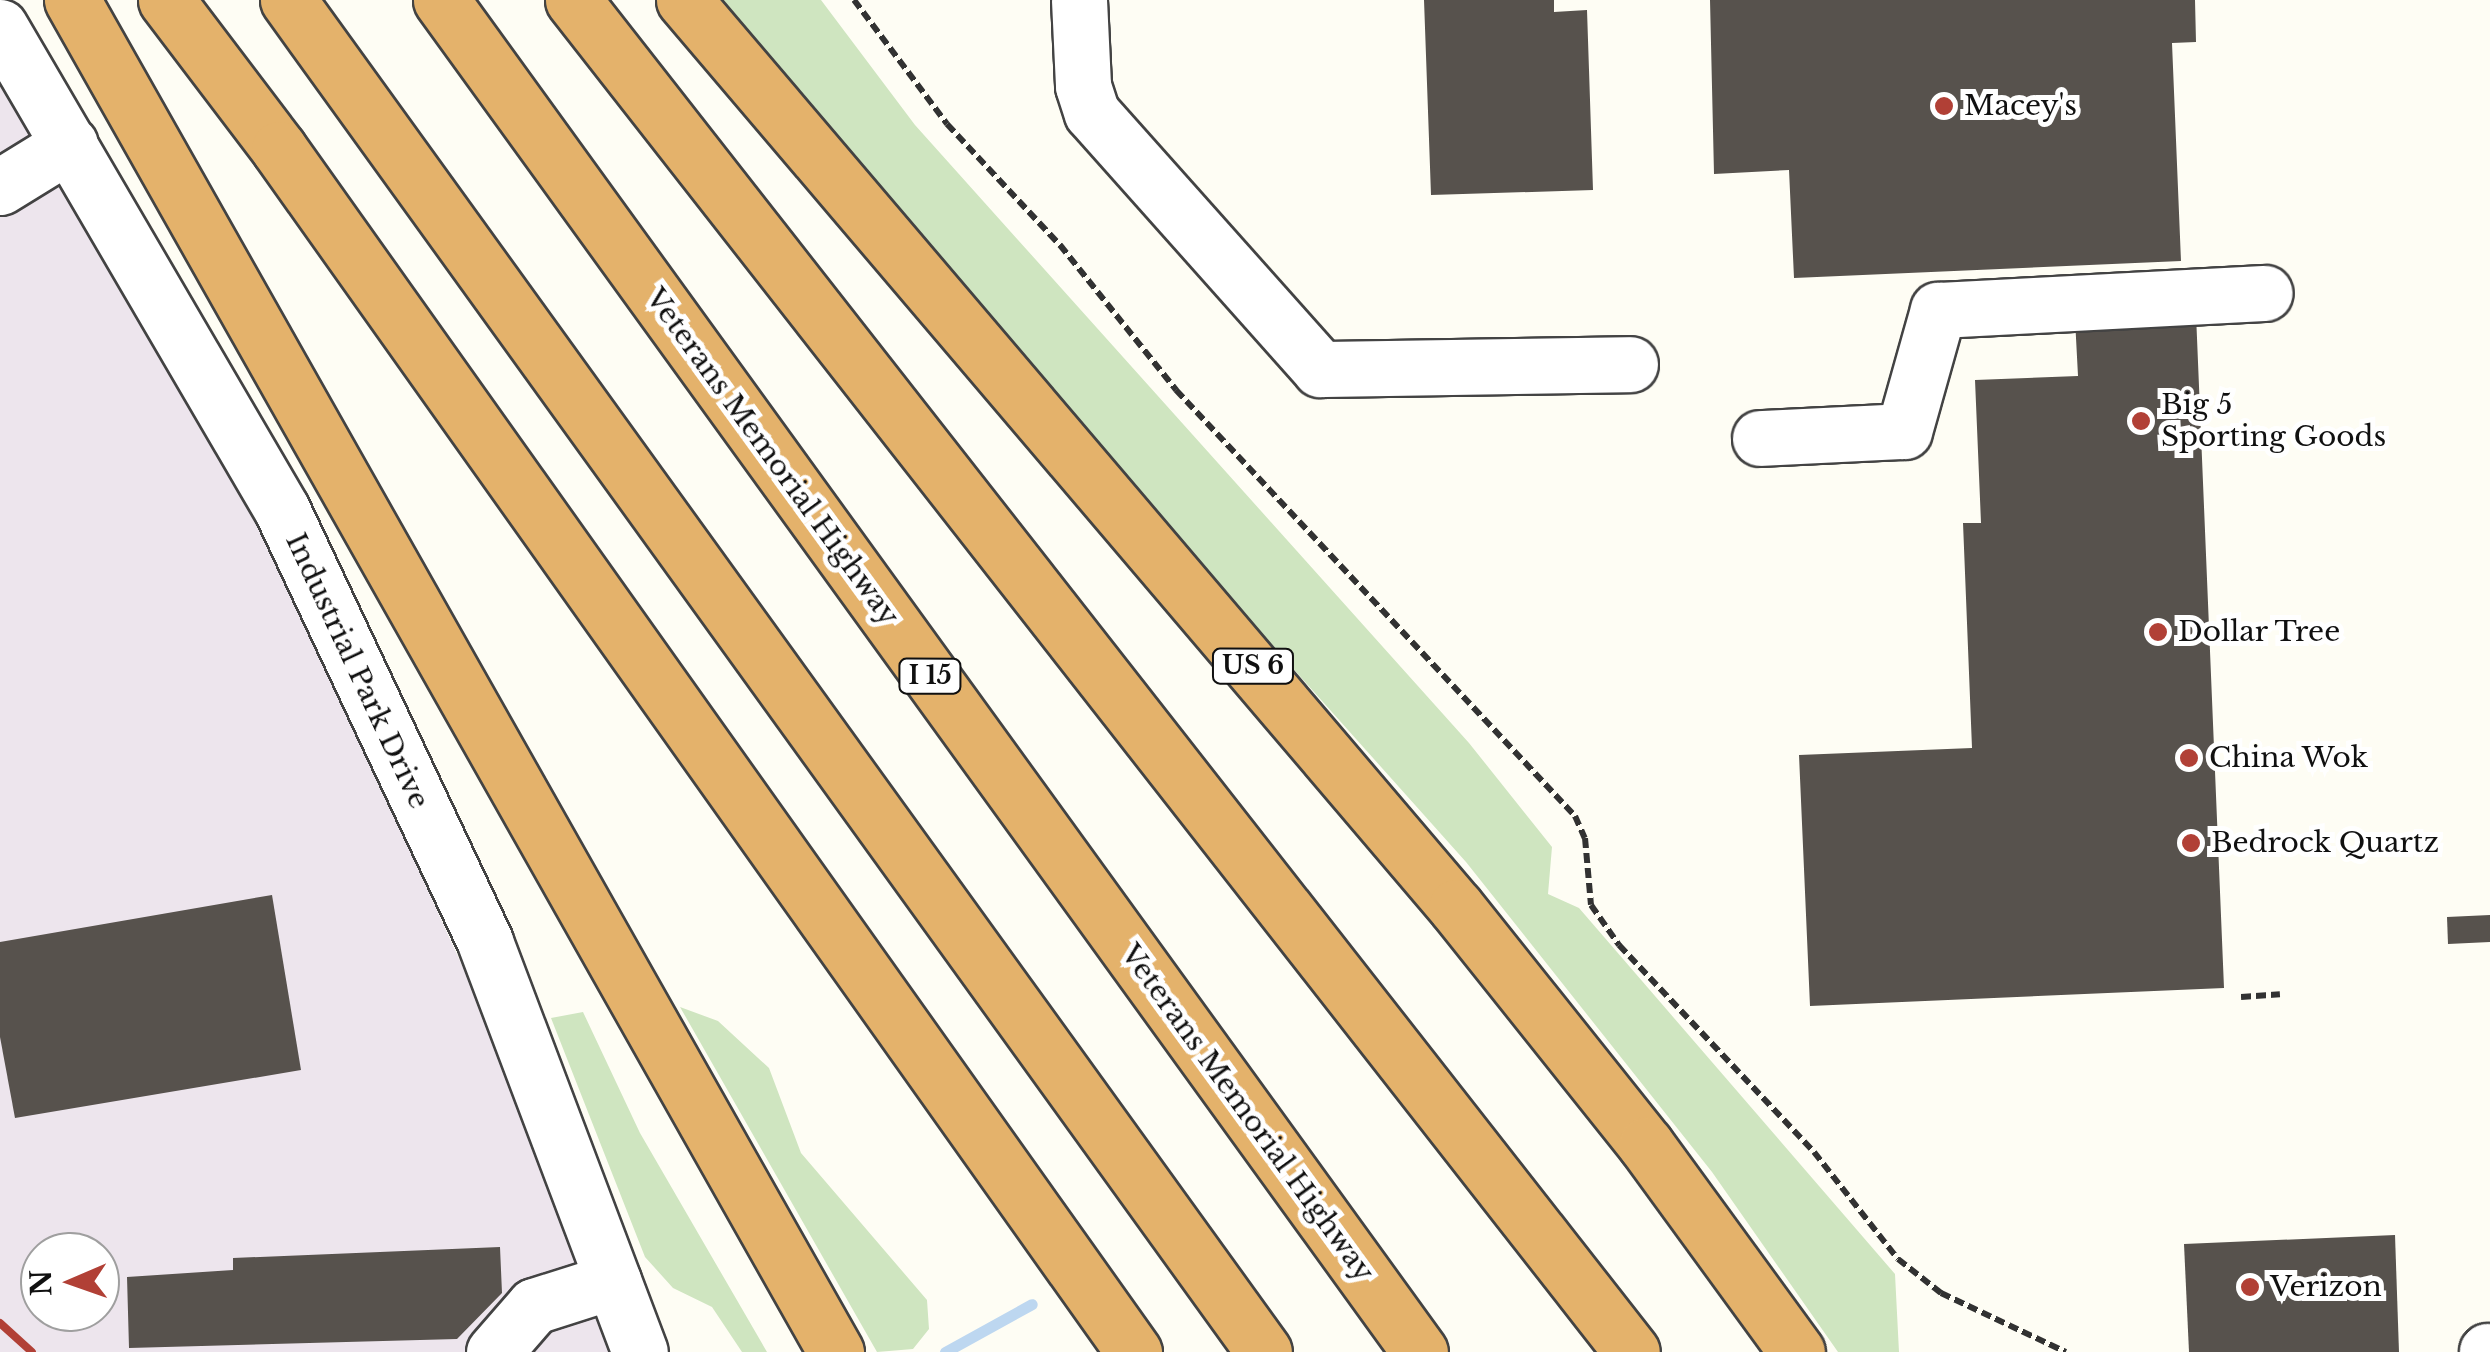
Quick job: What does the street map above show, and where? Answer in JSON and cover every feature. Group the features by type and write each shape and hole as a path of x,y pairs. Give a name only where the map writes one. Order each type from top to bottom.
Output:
{"highway":[{"path":"72,0 836,1352"},
{"path":"166,0 280,149 1134,1352"},
{"path":"288,0 1264,1352"},
{"name":"Veterans Memorial Highway","path":"441,0 1420,1352"},
{"path":"572,0 1625,1346"},
{"name":"US 6","path":"684,0 1456,906 1634,1130 1797,1352"},
{"path":"768,1237 812,1352"}],"street":[{"path":"1079,0 1082,86 1092,112 1320,369 1630,364"},
{"name":"Industrial Park Drive","path":"0,27 282,510 485,942 640,1352"},
{"path":"0,186 70,144"},
{"path":"1760,438 1904,432 1938,310 2261,280"},
{"path":"494,1352 534,1306 613,1281"}],"path":[{"path":"854,0 947,124 1060,245 1176,390 1574,816 1585,838 1591,905 1600,918 1814,1152 1898,1259 1941,1294 2066,1352"},
{"path":"2241,997 2280,994"}],"shaded area":[{"path":"0,45 154,289 638,1352 0,1352"}],"green space":[{"path":"723,0 821,0 915,125 1469,743 1552,847 1548,894 1579,908 1895,1274 1899,1352 1838,1352 1712,1172 1466,862 1230,598"},
{"path":"680,1007 718,1021 769,1068 801,1153 927,1300 929,1329 913,1349 877,1352"},
{"path":"583,1012 640,1133 767,1352 742,1352 712,1307 673,1288 645,1257 551,1018"}],"building":[{"path":"1424,0 1554,0 1554,12 1587,10 1593,190 1431,195"},
{"name":"Macey's","path":"1710,0 2195,0 2196,42 2172,43 2181,261 1794,278 1789,170 1714,174"},
{"path":"2196,314 2224,988 1810,1006 1799,755 1972,748 1963,523 1981,523 1975,380 2078,376 2075,319"},
{"path":"272,895 301,1070 15,1118 0,1037 0,942"},
{"path":"2490,915 2490,942 2448,944 2447,917"},
{"path":"2395,1235 2399,1352 2189,1352 2184,1244"},
{"path":"500,1247 502,1293 457,1339 129,1348 127,1277 233,1270 233,1258"}],"waterway":[{"path":"945,1352 1032,1304"}],"railway":[{"path":"0,1323 32,1352"}],"place":[{"name":"Macey's","path":"1944,106"},
{"name":"Big 5 Sporting Goods","path":"2141,421"},
{"name":"Dollar Tree","path":"2158,632"},
{"name":"China Wok","path":"2189,758"},
{"name":"Bedrock Quartz","path":"2191,843"},
{"name":"Verizon","path":"2250,1287"}]}
